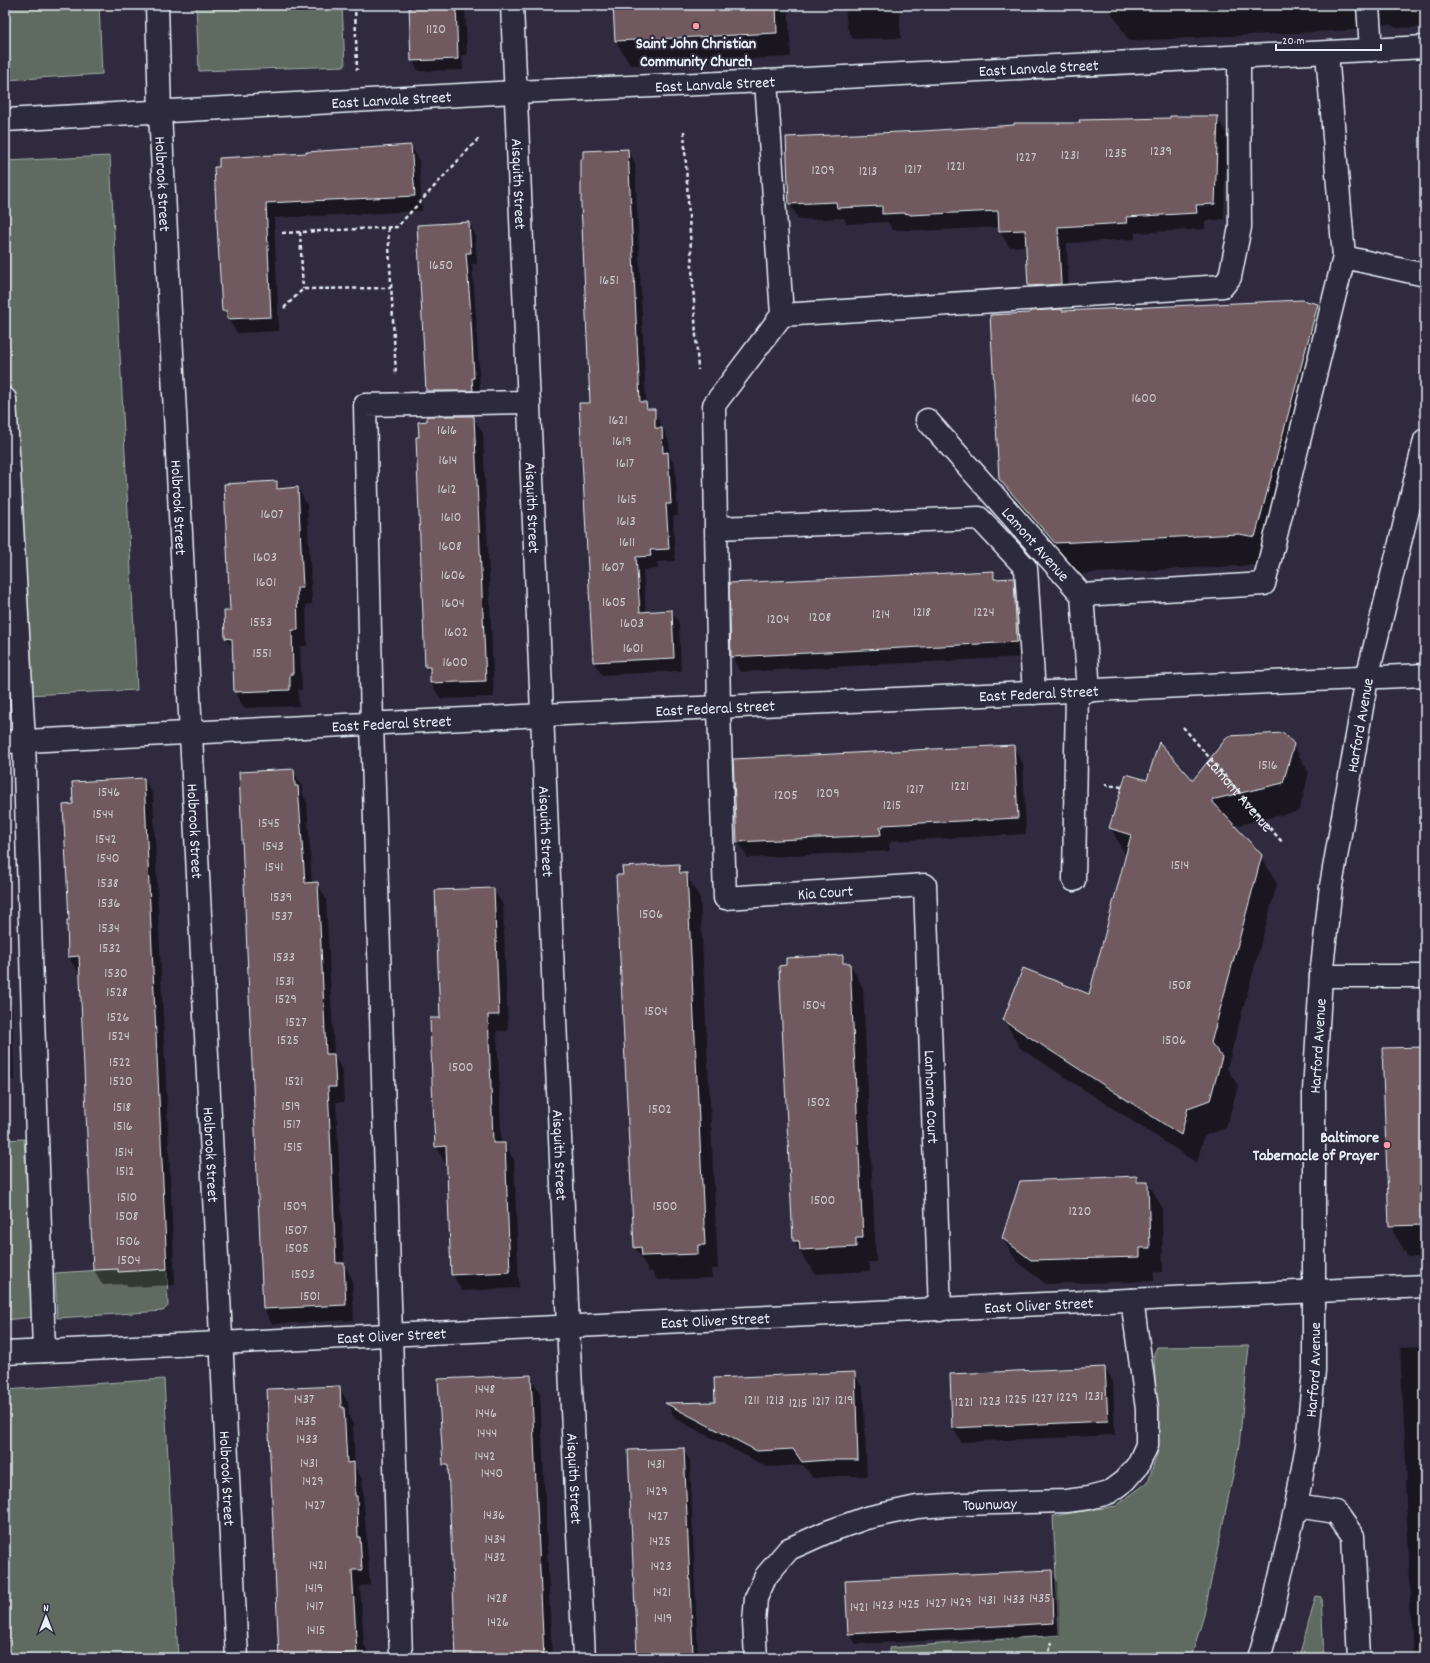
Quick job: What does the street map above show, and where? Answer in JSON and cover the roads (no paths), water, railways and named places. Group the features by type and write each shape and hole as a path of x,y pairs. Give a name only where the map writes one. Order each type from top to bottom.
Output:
{"street":[{"name":"Holbrook Street","path":"157,5 160,112 236,1658"},
{"name":"Aisquith Street","path":"512,5 568,1326 584,1658"},
{"path":"1368,5 1371,50"},
{"name":"East Lanvale Street","path":"5,120 516,92 1425,48"},
{"path":"1082,595 1264,584 1344,257 1327,53"},
{"path":"782,315 1223,286 1230,277 1240,228 1239,57"},
{"path":"719,708 714,405 782,315 766,81"},
{"path":"1344,257 1425,275"},
{"path":"5,399 14,742 44,1351"},
{"path":"401,1658 372,724 365,405 529,402"},
{"name":"Lamont Avenue","path":"927,420 1082,595 1083,691 1074,880"},
{"name":"Harford Avenue","path":"1259,1658 1272,1612 1296,1506 1307,1445 1313,1378 1314,1091 1321,976 1331,886 1367,678 1425,440"},
{"path":"717,528 979,518 1026,568 1034,693"},
{"name":"East Federal Street","path":"14,742 543,715 1425,675"},
{"name":"Kia Court","path":"719,708 725,898 925,885"},
{"name":"Lanhorne Court","path":"925,885 940,1310"},
{"path":"1321,976 1425,976"},
{"name":"East Oliver Street","path":"5,1353 1425,1286"},
{"name":"Townway","path":"756,1658 754,1622 756,1598 766,1576 789,1549 827,1532 866,1518 917,1507 962,1504 1039,1503 1074,1500 1108,1493 1124,1481 1138,1465 1148,1445 1147,1409 1132,1300"},
{"path":"1296,1506 1336,1512 1353,1536 1359,1658"}],"place":[{"name":"Saint John Christian Community Church","path":"696,26"},
{"name":"Baltimore Tabernacle of Prayer","path":"1387,1145"}]}
